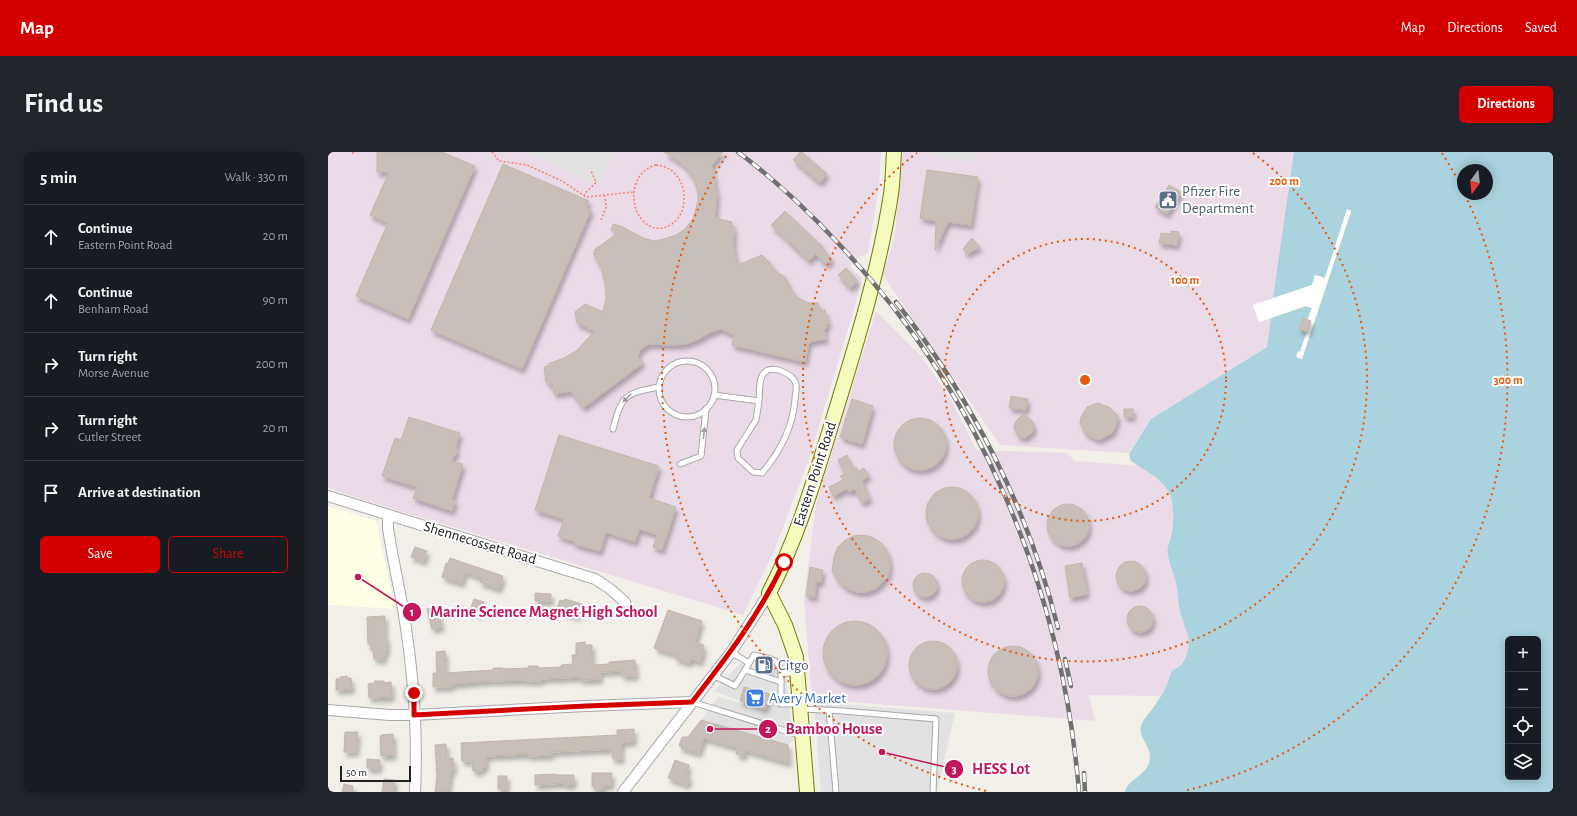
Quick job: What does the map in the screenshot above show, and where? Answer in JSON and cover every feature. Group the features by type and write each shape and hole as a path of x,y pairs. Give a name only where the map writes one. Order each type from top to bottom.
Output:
{"main road":[{"name":"Eastern Point Road","path":"768,593 784,562 805,509 843,387 875,275 883,240 891,193 894,152"},
{"path":"768,593 780,613 789,634 796,657 807,792"}],"street":[{"name":"Shennecossett Road","path":"328,496 595,579 610,588 625,602"},
{"path":"388,515 388,530 403,611 414,693 416,762 414,792"},
{"path":"624,792 731,652 768,593"},
{"path":"328,710 414,715 692,702"}],"lane":[{"path":"690,360 706,368 712,375 715,384 714,395 712,402 698,415 688,417 679,416 670,412 661,400 658,386 660,378 665,370 672,364 690,360"},
{"path":"772,370 787,374 794,379 796,385 795,404 787,435 782,445 762,473 753,472 738,458 738,450 756,420 758,401 761,378 766,372 772,370"},
{"path":"613,429 621,405 626,397 634,392 658,386"},
{"path":"714,395 758,401"},
{"path":"680,464 701,456 706,409"},
{"path":"731,652 749,663"},
{"path":"713,675 736,686 754,655 776,661 780,666 781,704 829,710 936,719 933,792"},
{"path":"745,670 781,682"},
{"path":"781,674 797,672"},
{"path":"692,702 803,737"},
{"path":"829,710 836,792"}],"path":[{"path":"492,152 499,161 527,165 562,182 584,196 594,197 634,192"},
{"path":"656,166 667,167 678,178 682,185 684,202 680,216 676,222 669,227 655,228 648,225 642,220 638,213 634,199 634,192 638,178 644,170 656,166"},
{"path":"584,196 596,182 591,171"},
{"path":"601,220 606,207 605,196"}],"shaded area":[{"path":"328,152 881,152 879,187 868,252 864,256 862,255 859,257 850,267 862,278 854,309 809,459 773,554 743,615 328,488"},
{"path":"527,152 615,152 599,183 592,184"},
{"path":"903,152 1294,152 1267,347 1151,419 1129,453 1000,445 882,274 894,241"},
{"path":"932,152 976,152 974,163 932,155"},
{"path":"876,311 921,356 952,401 976,450 1067,453 1075,461 1140,466 1162,483 1168,491 1173,507 1173,522 1168,545 1168,555 1176,581 1181,616 1188,632 1189,647 1185,659 1180,666 1173,670 1167,686 1160,696 1089,695 1095,721 812,699 804,600 816,504"},
{"path":"328,506 376,521 395,609 328,605"},
{"path":"775,658 784,659 793,741 788,745 701,720 718,697 765,709 769,694 745,687 740,701 714,691 740,663 768,672"},
{"path":"814,702 955,713 937,792 821,792"}],"water":[{"path":"1294,152 1553,152 1553,792 1125,792 1129,784 1144,771 1149,763 1150,757 1148,747 1140,731 1142,723 1162,694 1167,685 1170,674 1180,666 1187,655 1189,643 1180,611 1176,583 1168,553 1173,520 1170,495 1161,482 1131,461 1129,454 1151,419 1267,347 1271,318 1306,306 1312,308 1308,320 1303,318 1299,328 1307,331 1297,357 1302,358 1351,211 1347,210 1325,278 1312,285 1273,298"}],"pier":[{"path":"1347,209 1351,211 1302,359 1296,357 1298,351 1300,352 1307,332 1299,329 1303,318 1308,319 1312,308 1306,306 1259,322 1253,305 1312,285 1315,275 1325,278"}],"building":[{"path":"377,152 442,152 475,166 408,319 356,296 388,223 370,215 389,172 377,172"},
{"path":"664,152 723,152 712,165 717,195 715,218 732,222 731,226 734,227 733,247 738,265 762,255 770,263 774,270 785,277 792,291 797,297 808,303 818,303 820,311 825,310 829,324 826,325 827,328 824,329 826,339 809,342 805,362 732,345 734,335 721,329 686,344 649,344 640,350 638,356 643,363 583,408 571,391 554,394 552,384 549,385 549,382 546,382 544,367 576,351 595,331 577,323 575,312 585,304 603,312 606,298 605,283 601,267 593,253 595,252 594,250 618,233 611,230 613,224 621,226 643,238 654,241 676,235 685,229 693,219 698,201 698,193 694,179 686,168"},
{"path":"800,152 802,152 827,174 820,183 793,160"},
{"path":"503,164 589,201 586,207 591,210 522,369 431,330"},
{"path":"927,170 978,177 971,225 948,222 935,250 936,221 920,218"},
{"name":"Pfizer Fire Department","path":"1169,185 1181,192 1167,214 1155,207"},
{"path":"785,211 823,247 832,260 826,265 816,254 809,261 771,225"},
{"path":"1171,231 1179,232 1177,245 1159,243 1161,233 1171,234"},
{"path":"972,238 980,247 967,254 963,249"},
{"path":"846,268 858,281 850,288 838,275"},
{"path":"1303,318 1311,321 1308,332 1299,329"},
{"path":"1011,396 1028,399 1026,410 1009,408"},
{"path":"852,399 873,406 862,444 840,437"},
{"path":"1098,403 1109,407 1118,416 1112,433 1101,439 1095,439 1085,433 1080,423 1081,417 1087,407"},
{"path":"1124,409 1133,409 1133,417 1124,417"},
{"path":"1023,414 1031,420 1034,425 1033,432 1025,438 1018,436 1014,427 1016,421"},
{"path":"409,417 460,433 456,446 457,452 451,461 463,464 452,499 455,501 452,511 413,498 417,487 382,476 395,438 401,440"},
{"path":"920,418 930,420 938,426 944,434 946,444 944,454 938,462 930,468 920,470 910,468 902,462 896,454 894,444 896,434 902,426 910,420"},
{"path":"559,435 659,466 649,498 676,507 662,550 653,547 657,535 639,529 635,542 606,532 600,551 574,544 575,542 558,536 564,519 535,510"},
{"path":"847,455 853,469 856,467 858,471 864,468 869,476 862,480 870,499 862,503 855,489 849,492 847,489 833,496 829,487 843,480 840,476 845,474 838,460"},
{"path":"952,487 966,491 974,499 978,513 974,527 966,535 952,539 938,535 930,527 926,513 930,499 938,491"},
{"path":"1064,504 1072,504 1080,507 1086,513 1089,525 1086,537 1080,543 1072,546 1064,546 1056,543 1050,537 1047,529 1047,521 1050,513 1056,507"},
{"path":"862,535 872,537 880,542 886,549 890,567 888,576 875,589 866,592 857,592 848,589 840,583 832,571 834,556 838,547 844,541 853,536"},
{"path":"415,547 427,551 424,561 411,557"},
{"path":"450,558 503,576 499,589 480,582 481,578 465,572 462,583 442,577 446,563 448,563"},
{"path":"983,560 998,566 1004,581 998,596 983,602 968,596 962,581 968,566"},
{"path":"1131,561 1137,562 1145,570 1145,582 1137,590 1131,591 1125,590 1117,582 1116,576 1117,570 1125,562"},
{"path":"1082,563 1087,594 1070,598 1065,566"},
{"path":"810,567 823,570 821,582 816,582 815,597 806,596"},
{"path":"920,573 930,573 937,580 937,590 930,597 920,597 913,590 913,580"},
{"path":"535,593 551,594 551,601 535,601"},
{"path":"474,599 484,602 480,614 470,610"},
{"path":"565,599 582,604 578,616 561,612 562,610 557,608 560,600 564,601"},
{"path":"1140,606 1149,610 1153,619 1149,628 1140,632 1131,628 1127,619 1131,610"},
{"path":"437,607 442,627 432,629 427,609"},
{"path":"668,610 702,621 695,642 704,645 700,662 691,659 689,663 676,659 677,655 654,648"},
{"path":"385,616 385,638 387,638 387,651 385,651 384,659 374,659 371,644 368,644 367,617"},
{"path":"855,621 867,624 878,630 884,641 887,653 884,665 878,676 867,682 855,685 843,682 832,676 826,665 823,653 826,641 832,630 843,624"},
{"path":"928,641 938,641 950,648 957,660 957,670 950,682 938,689 928,689 920,685 913,678 909,670 909,660 913,652 920,645"},
{"path":"585,642 585,645 592,645 592,662 594,662 594,665 635,660 636,676 622,676 622,671 600,672 600,679 581,680 581,677 541,679 541,681 487,681 451,684 452,687 433,687 433,673 437,673 436,652 445,651 446,673 493,670 493,668 529,668 528,666 538,666 538,668 561,667 561,665 573,664 572,655 576,655 576,643"},
{"path":"1013,646 1022,648 1031,653 1036,662 1038,671 1036,680 1031,689 1022,694 1013,696 1004,694 995,689 990,680 988,671 990,662 995,653 1004,648"},
{"name":"Citgo","path":"759,660 771,664 768,672 756,668"},
{"path":"347,676 347,678 351,678 352,689 336,690 336,679"},
{"path":"374,681 384,681 384,683 391,682 392,697 369,698 368,684 375,683"},
{"name":"Avery Market","path":"744,687 770,694 765,709 740,701"},
{"path":"701,720 788,745 789,763 745,750 744,756 736,754 738,748 704,738 699,753 681,748 682,746 679,746 682,737 688,737"},
{"path":"634,729 634,741 621,743 622,759 613,759 612,749 551,752 552,755 528,756 528,754 486,756 486,767 482,767 482,771 473,771 472,761 462,761 461,743 617,735 617,730"},
{"path":"345,732 358,732 356,752 344,752"},
{"path":"393,734 394,755 381,756 381,735"},
{"path":"446,744 447,759 453,758 454,770 451,771 448,792 435,792 437,776 435,745"},
{"path":"367,759 380,760 379,769 367,768"},
{"path":"675,760 689,765 686,776 690,777 687,785 668,778"},
{"path":"592,773 612,773 611,785 603,786 603,789 594,789 594,786 592,786"},
{"path":"535,775 574,775 574,784 565,785 565,783 535,785"},
{"path":"498,776 507,776 507,789 498,789"},
{"path":"384,779 395,780 394,792 382,792"},
{"path":"344,784 353,786 352,792 342,792"}],"railway":[{"path":"738,152 790,195 838,243 888,301 933,363 972,429 1005,497 1033,568 1054,641 1070,716 1079,792"},
{"path":"896,302 949,376 973,416 994,456 1014,498 1031,541 1046,584 1058,628"},
{"path":"1065,659 1071,686"},
{"path":"1084,773 1085,792"}],"place":[{"name":"Pfizer Fire Department","path":"1168,200"},
{"name":"Marine Science Magnet High School","path":"358,577"},
{"name":"Citgo","path":"764,665"},
{"name":"Avery Market","path":"755,698"},
{"name":"Bamboo House","path":"710,729"},
{"name":"HESS Lot","path":"882,752"}],"route":[{"path":"414,693 414,715 692,702 731,652 761,607 784,562"}]}
